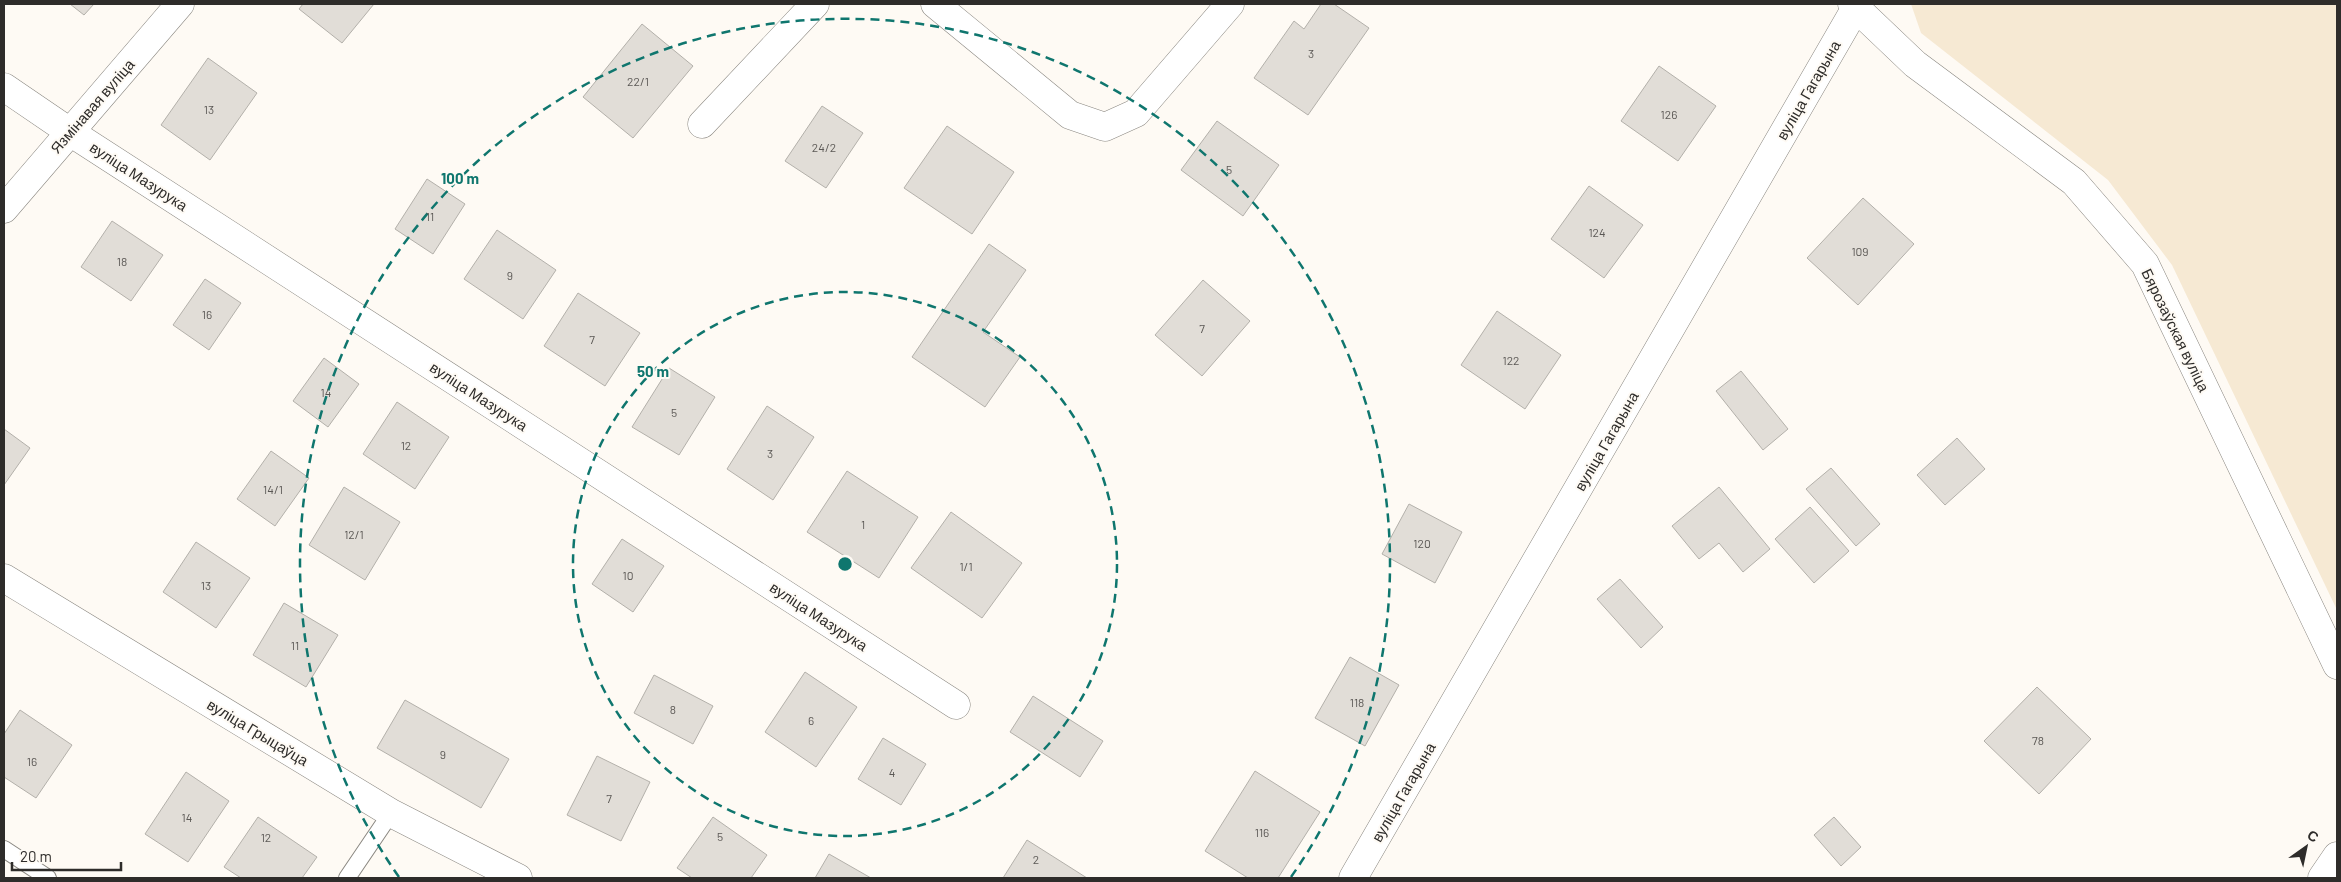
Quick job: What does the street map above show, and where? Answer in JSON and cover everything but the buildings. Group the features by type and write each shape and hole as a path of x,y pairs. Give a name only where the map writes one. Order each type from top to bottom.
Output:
{"street":[{"name":"Язмінавая вуліца","path":"4,209 180,4"},
{"path":"702,124 816,4"},
{"path":"936,4 1070,115 1104,127 1136,113 1230,4"},
{"name":"Бярозаўская вуліца","path":"1855,5 1915,64 2074,182 2145,264 2337,665"},
{"name":"вуліца Гагарына","path":"1353,878 1855,5"},
{"name":"вуліца Мазурука","path":"4,87 70,132 956,705"},
{"name":"вуліца Грыцаўца","path":"4,578 391,813 518,878"},
{"path":"2322,878 2337,856"}],"lane":[{"path":"347,878 391,813"},
{"path":"4,849 48,878"}],"shaded area":[{"path":"1911,4 2337,4 2337,610 2172,265 2108,180 1921,33"}]}
